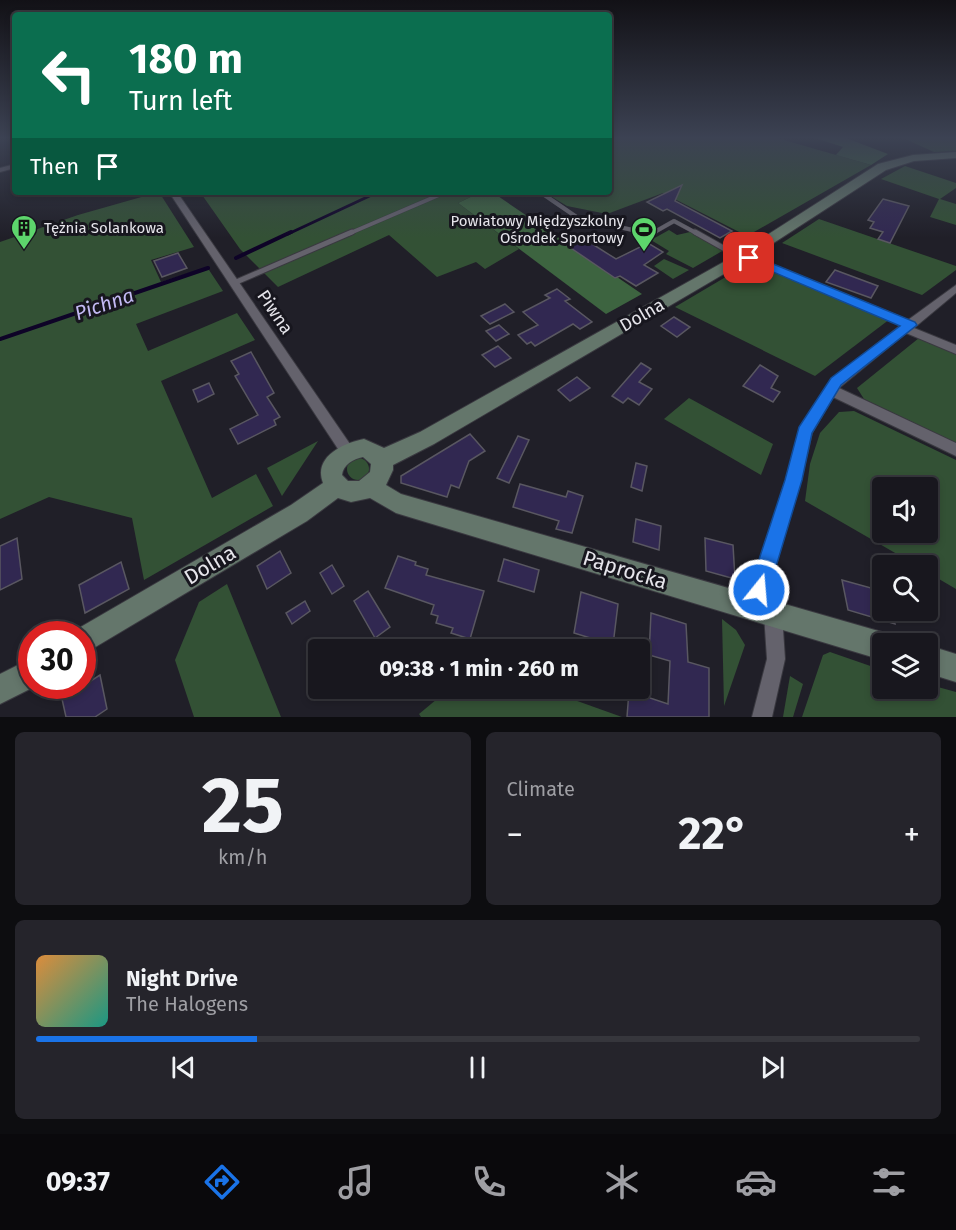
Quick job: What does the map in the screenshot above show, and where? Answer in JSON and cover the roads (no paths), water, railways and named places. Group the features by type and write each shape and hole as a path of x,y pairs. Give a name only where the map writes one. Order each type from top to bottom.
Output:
{"street":[{"name":"Dolna","path":"381,460 427,438 743,257 875,171"},
{"name":"Piwna","path":"175,195 347,452"},
{"path":"743,257 908,327 956,350"},
{"path":"762,717 776,659 763,611 805,432 836,382 956,288"},
{"path":"830,390 956,450"},
{"path":"364,448 377,454 381,460 381,473 372,485 354,492 337,486 332,474 333,468 336,461 347,452 364,448"},
{"name":"Paprocka","path":"372,485 381,495 396,503 872,643"},
{"name":"Dolna","path":"96,634 299,513 337,486"},
{"path":"938,662 956,668"},
{"path":"0,690 18,680"}],"lane":[{"path":"234,283 439,195"},
{"path":"544,195 578,218 640,232 651,234 674,221 743,257"}],"waterway":[{"name":"Pichna","path":"288,234 372,195"},
{"name":"Pichna","path":"236,258 291,232"},
{"name":"Pichna","path":"0,339 208,268"}],"place":[{"name":"Tężnia Solankowa","path":"24,251"},
{"name":"Powiatowy Międzyszkolny Ośrodek Sportowy","path":"644,253"}]}
